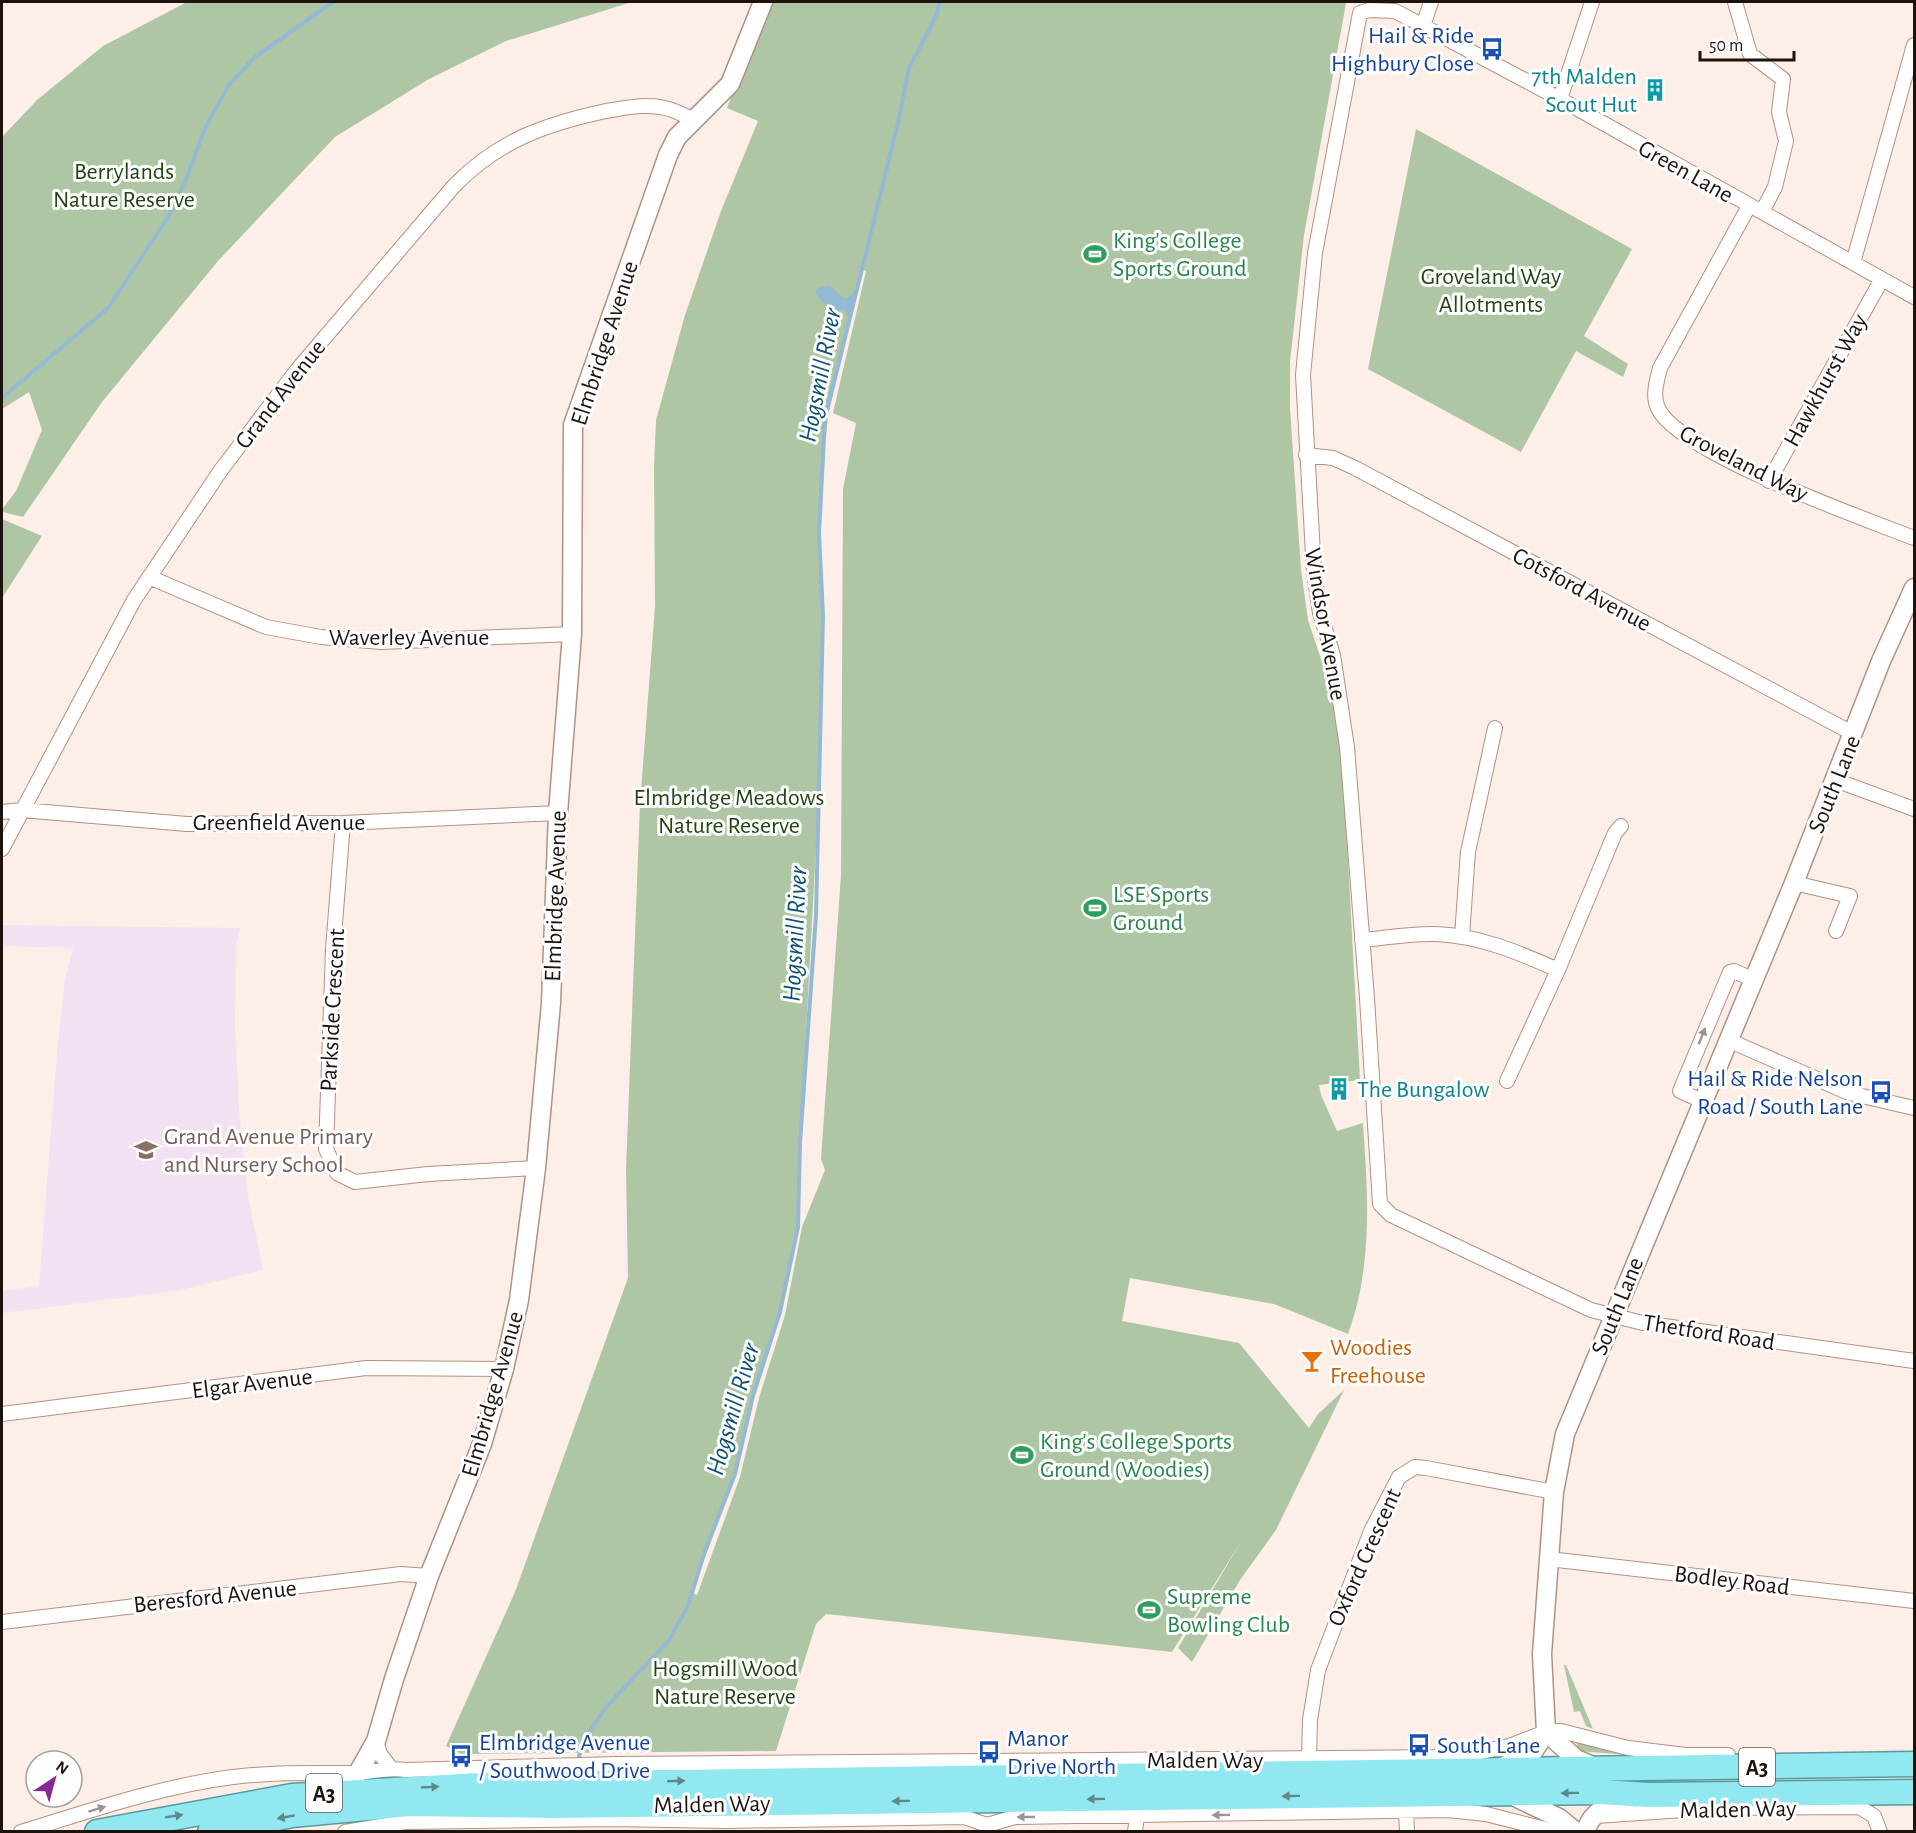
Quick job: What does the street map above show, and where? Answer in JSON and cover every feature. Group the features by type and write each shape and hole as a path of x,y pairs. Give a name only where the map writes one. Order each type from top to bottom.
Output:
{"highway":[{"name":"Malden Way","path":"554,1794 1599,1769 1911,1759"},
{"name":"A3","path":"96,1832 166,1817 331,1792 554,1794"},
{"name":"Malden Way","path":"616,1792 1508,1794 1648,1803 1914,1792"},
{"name":"A3","path":"210,1832 292,1815 554,1794"}],"street":[{"name":"Elmbridge Avenue","path":"331,1792 358,1773 376,1741 394,1679 429,1576 482,1444 504,1369 519,1300 536,1168 551,1003 558,813 572,634 573,425 668,155 677,137 730,84 763,2"},
{"path":"1423,26 1431,2"},
{"path":"1560,99 1592,2"},
{"name":"Groveland Way","path":"1735,2 1750,54 1783,79 1779,112 1786,141 1775,187 1756,209 1660,368 1655,389 1657,407 1669,424 1769,480 1914,538"},
{"name":"Green Lane","path":"1365,6 1395,11 1560,99 1914,297"},
{"name":"Windsor Avenue","path":"1365,6 1360,14 1357,28 1315,254 1303,375 1306,455 1320,614 1333,655 1347,747 1380,1204 1383,1209"},
{"path":"1853,263 1914,45"},
{"name":"Grand Avenue","path":"2,849 134,600 220,470 297,370 473,166 511,141 549,124 588,115 634,106 664,107 695,120"},
{"name":"Hawkhurst Way","path":"1769,480 1882,279"},
{"name":"Cotsford Avenue","path":"1306,455 1333,458 1355,468 1854,734"},
{"name":"Waverley Avenue","path":"149,577 266,627 321,637 381,642 572,634"},
{"name":"South Lane","path":"1546,1732 1542,1654 1554,1492 1565,1434 1752,979 1794,883 1881,661 1914,588"},
{"path":"1462,936 1468,852 1495,728"},
{"path":"1835,780 1914,809"},
{"name":"Greenfield Avenue","path":"2,812 22,810 187,824 343,823 558,813"},
{"name":"Parkside Crescent","path":"343,823 333,949 326,1149 337,1173 355,1182 428,1174 536,1168"},
{"path":"1507,1081 1558,970 1615,832 1622,826"},
{"path":"1794,883 1850,896 1836,931"},
{"path":"1362,940 1434,934 1462,936 1488,941 1558,970"},
{"path":"1702,1101 1680,1091 1730,972 1734,971 1752,979"},
{"path":"1728,1040 1849,1093 1914,1108"},
{"name":"Thetford Road","path":"1383,1209 1591,1310 1613,1316 1914,1361"},
{"name":"Elgar Avenue","path":"2,1414 366,1368 504,1369"},
{"name":"Oxford Crescent","path":"1309,1760 1310,1720 1318,1670 1371,1531 1399,1477 1415,1467 1426,1468 1554,1492"},
{"name":"Bodley Road","path":"1549,1559 1914,1601"},
{"name":"Beresford Avenue","path":"2,1622 390,1576 429,1576"},
{"name":"Malden Way","path":"21,1832 120,1802 225,1778 331,1771 358,1773 390,1767 554,1794 1309,1760 1458,1757 1509,1746 1546,1732 1560,1731 1628,1748 1685,1755 1911,1759"},
{"path":"1496,1770 1526,1757 1546,1732 1576,1759 1599,1769"},
{"path":"376,1741 380,1754 390,1767"},
{"name":"Malden Way","path":"616,1792 725,1821 964,1817 988,1828 1015,1817 1448,1810 1486,1814 1557,1832"},
{"path":"345,1832 554,1794"},
{"path":"1508,1794 1541,1808 1576,1832"},
{"path":"1588,1824 1606,1805 1648,1803"},
{"name":"Malden Way","path":"1648,1803 1859,1807 1874,1816 1879,1828"},
{"path":"1406,1811 1407,1832"},
{"path":"1135,1832 1137,1816"}],"shaded area":[{"name":"Grand Avenue Primary and Nursery School","path":"2,925 240,928 236,946 235,1026 239,1109 247,1191 263,1270 176,1291 2,1313 2,1291 39,1286 57,1053 65,980 73,948 2,946"}],"green space":[{"name":"Berrylands Nature Reserve","path":"187,2 632,2 506,41 429,79 335,137 218,261 102,402 23,517 3,512 3,508 16,491 42,430 29,392 2,409 2,137 37,100 103,46"},
{"path":"767,2 1346,3 1304,235 1290,362 1290,408 1301,570 1308,620 1334,698 1344,788 1360,1080 1319,1085 1337,1131 1363,1123 1367,1230 1362,1282 1348,1334 1274,1304 1130,1278 1122,1321 1239,1343 1309,1428 1318,1414 1344,1390 1276,1530 1240,1580 1192,1662 1178,1648 1242,1540 1172,1652 826,1614 816,1624 776,1751 461,1754 446,1746 515,1592 628,1278 626,1170 640,804 655,606 656,420 685,315 721,211 758,121 727,108","holes":["861,269 866,271 833,413 856,423 843,489 841,875 821,1159 825,1170 802,1227 785,1315 759,1398 740,1477 697,1595 692,1593 735,1474 753,1396 779,1316 798,1227 800,1143 820,774 823,616 819,533 821,473 831,396"]},
{"name":"Groveland Way Allotments","path":"1416,129 1632,249 1584,336 1628,364 1623,377 1576,351 1521,452 1368,369"},
{"path":"2,519 42,536 2,598"},
{"path":"1564,1665 1566,1665 1593,1729 1586,1726 1580,1711 1574,1712"},
{"path":"1576,1739 1654,1757 1578,1751"}],"water":[{"path":"830,286 843,298 848,298 856,289 849,319 845,310 827,305 815,291 821,287"}],"waterway":[{"path":"2,398 108,308 167,219 185,182 206,126 229,85 255,57 333,2"},
{"name":"Hogsmill River","path":"578,1762 582,1743 606,1707 669,1640 688,1606 704,1554 735,1474 753,1396 780,1312 798,1227 800,1143 816,915 823,616 819,533 825,419 898,123 909,68 936,16 940,2"}],"place":[{"name":"Hail & Ride Highbury Close","path":"1492,49"},
{"name":"7th Malden Scout Hut","path":"1655,90"},
{"name":"King's College Sports Ground","path":"1095,254"},
{"name":"LSE Sports Ground","path":"1095,908"},
{"name":"The Bungalow","path":"1339,1089"},
{"name":"Hail & Ride Nelson Road / South Lane","path":"1881,1092"},
{"name":"Grand Avenue Primary and Nursery School","path":"146,1150"},
{"name":"Woodies Freehouse","path":"1312,1361"},
{"name":"King's College Sports Ground (Woodies)","path":"1022,1455"},
{"name":"Supreme Bowling Club","path":"1149,1610"},
{"name":"South Lane","path":"1419,1745"},
{"name":"Manor Drive North","path":"989,1752"},
{"name":"Elmbridge Avenue / Southwood Drive","path":"461,1756"}],"park label":[{"name":"Elmbridge Meadows Nature Reserve","path":"729,811"},
{"name":"Hogsmill Wood Nature Reserve","path":"725,1682"}]}
